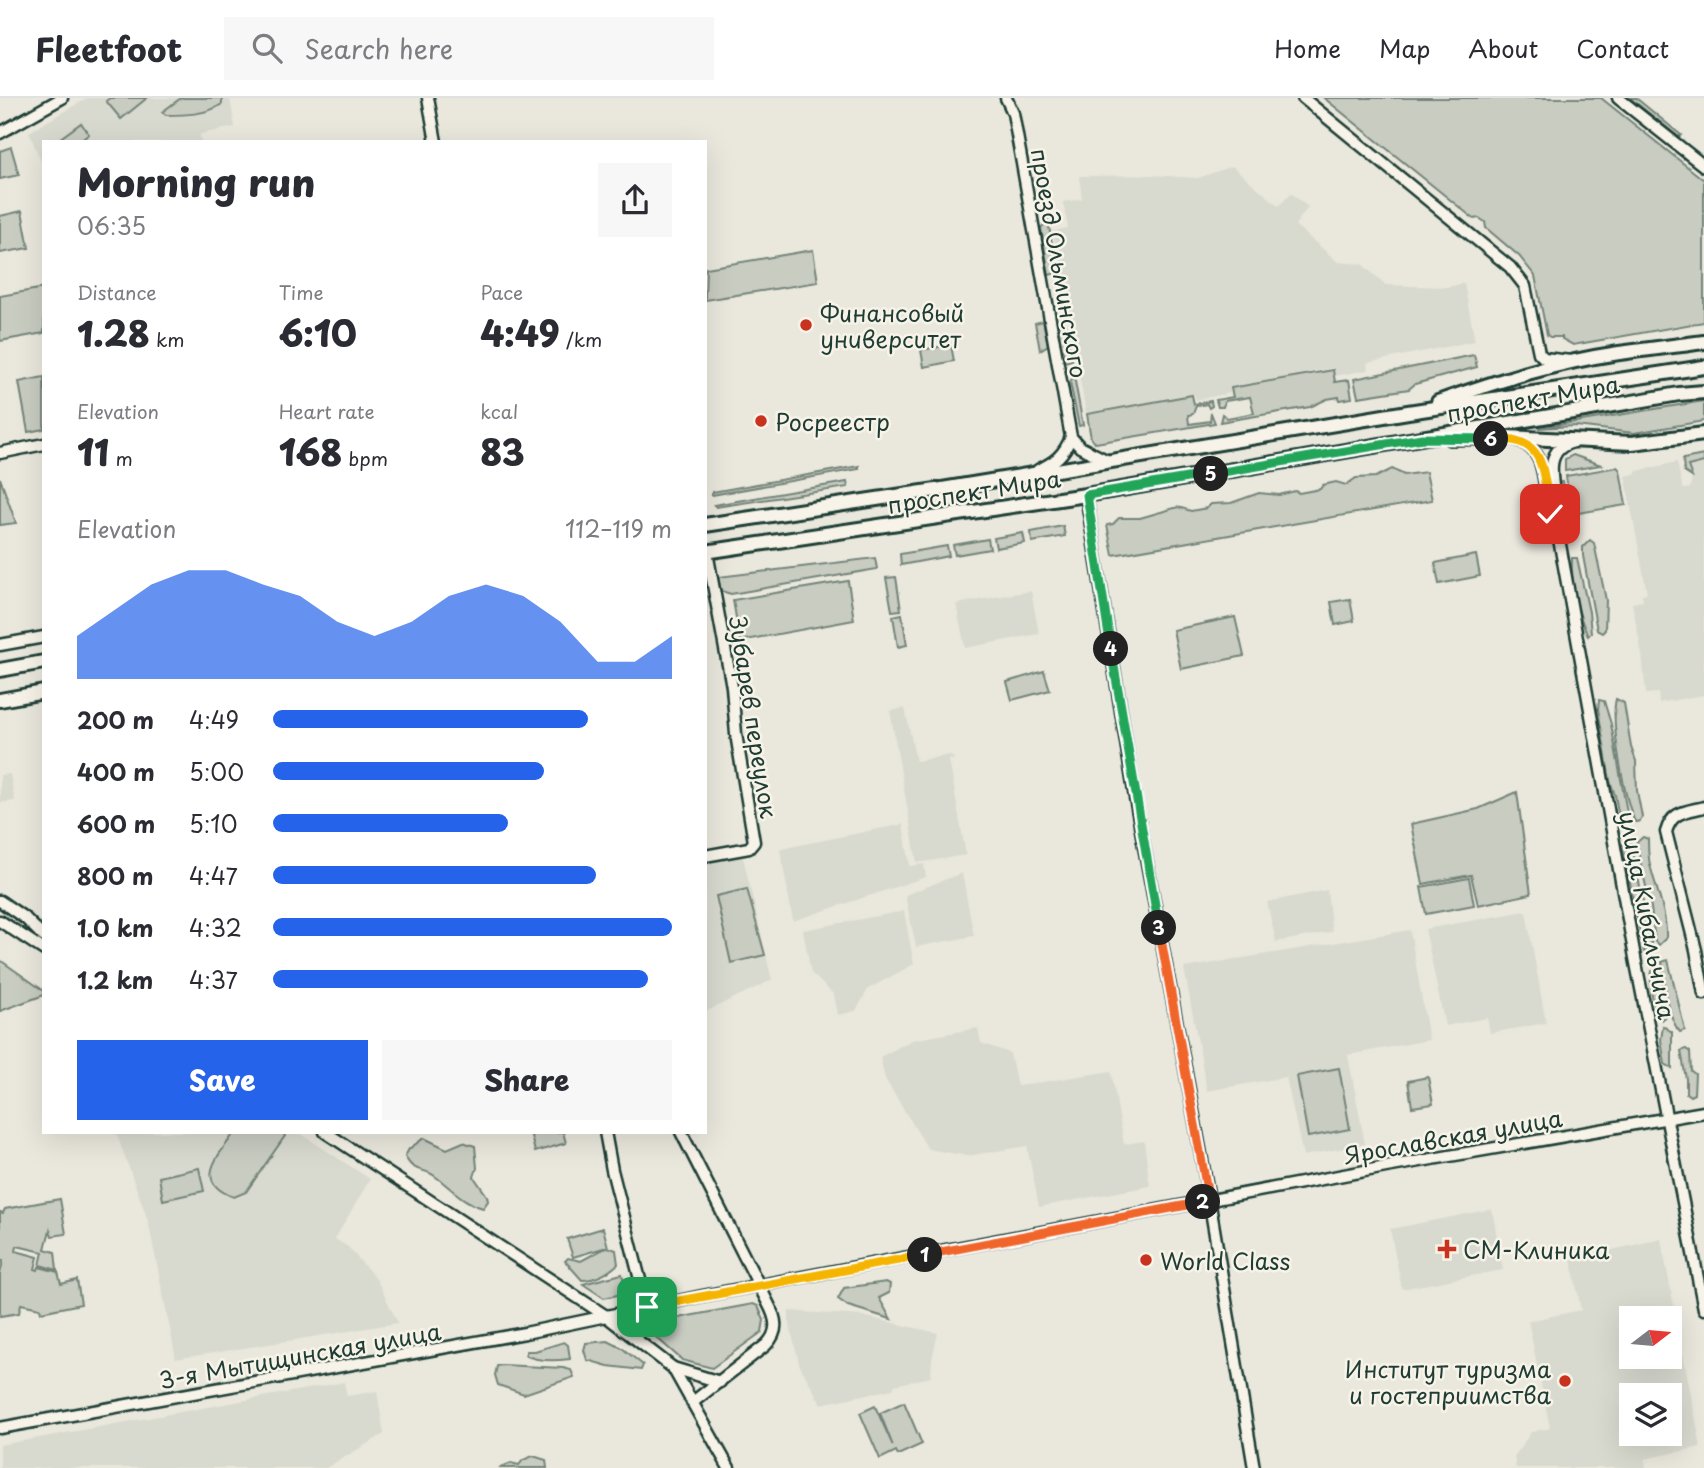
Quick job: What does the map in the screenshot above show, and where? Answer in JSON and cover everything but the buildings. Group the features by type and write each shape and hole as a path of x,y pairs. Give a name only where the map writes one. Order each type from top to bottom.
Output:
{"main road":[{"path":"1408,412 1498,380 1577,361 1704,342"},
{"name":"проспект Мира","path":"707,525 1022,477 1408,412 1704,367"},
{"name":"проспект Мира","path":"707,552 1087,495 1679,394 1704,392"},
{"path":"1422,438 1632,443 1704,434"},
{"path":"0,670 42,662"},
{"path":"0,700 42,692"}],"street":[{"path":"0,133 62,98"},
{"path":"428,98 436,140"},
{"name":"проезд Ольминского","path":"1006,98 1013,113 1071,437"},
{"path":"1303,98 1510,267 1524,286 1539,354 1548,359 1577,361"},
{"path":"1618,98 1704,166"},
{"path":"1022,477 1058,459 1066,450 1071,437 1089,453 1112,462"},
{"name":"улица Кибальчича","path":"1507,438 1527,444 1538,454 1550,516 1557,528"},
{"name":"улица Кибальчича","path":"1585,441 1565,444 1557,450 1552,460 1557,528 1636,963 1704,1309"},
{"path":"0,453 42,444"},
{"path":"1087,495 1135,798 1209,1201 1254,1468"},
{"name":"Зубарев переулок","path":"707,557 732,687 736,734 754,838 752,846 707,856"},
{"path":"0,645 42,637"},
{"path":"1704,807 1677,814 1670,821 1666,832 1696,950 1704,994"},
{"path":"0,901 26,919 42,935"},
{"path":"0,921 42,949"},
{"name":"Ярославская улица","path":"759,1285 1704,1112"},
{"path":"328,1134 606,1316 674,1368 720,1382"},
{"path":"605,1134 647,1307"},
{"path":"682,1134 774,1314 776,1327 774,1336 693,1402"},
{"name":"3-я Мытищинская улица","path":"0,1428 442,1349 759,1285"},
{"path":"674,1368 729,1468"}],"shaded area":[{"path":"87,98 230,98 235,127 200,134 201,140 42,140 42,164 29,132"},
{"path":"110,98 147,98 121,119 106,101"},
{"path":"181,98 222,98 222,104 195,114 166,115 162,112"},
{"path":"1324,98 1601,98 1704,180 1704,322 1573,345 1562,337 1550,337 1547,335 1535,276 1519,256 1486,228 1485,222 1479,218 1474,219"},
{"path":"1630,98 1636,98 1681,135 1679,137"},
{"path":"81,123 89,134 82,140 58,140"},
{"path":"11,147 19,175 0,179 0,151"},
{"path":"1232,166 1279,206 1291,193 1308,207 1295,225 1338,262 1362,264 1386,285 1447,287 1464,283 1475,341 1367,363 1368,370 1335,376 1332,368 1231,388 1231,393 1196,400 1194,394 1086,413 1053,231 1068,228 1063,202 1082,199 1079,176 1152,175 1198,178"},
{"path":"22,211 29,248 0,253 0,216"},
{"path":"1048,220 1057,273 1049,275 1041,228"},
{"path":"813,250 818,282 707,300 707,268"},
{"path":"42,288 42,333 0,341 0,296"},
{"path":"1043,321 1048,345 1040,350 1035,323"},
{"path":"1065,324 1072,360 1064,362 1057,325"},
{"path":"951,345 954,361 924,367 921,350"},
{"path":"1474,355 1477,367 1415,384 1409,389 1358,397 1354,379"},
{"path":"1333,370 1335,382 1349,380 1352,398 1327,399 1310,407 1220,422 1222,414 1227,418 1254,413 1250,397 1225,401 1223,407 1218,407 1216,400 1233,397 1231,388"},
{"path":"1074,376 1083,425 1079,426 1070,382"},
{"path":"42,377 42,429 28,432 19,382"},
{"path":"1192,395 1194,404 1211,401 1212,406 1196,406 1193,414 1188,415 1189,424 1210,421 1211,413 1215,423 1096,443 1091,439 1087,414"},
{"path":"1704,401 1704,421 1634,433 1576,426 1539,428"},
{"path":"1573,455 1601,465 1565,471 1565,459"},
{"path":"1704,455 1704,462 1688,466 1692,477 1684,472 1683,459"},
{"path":"1677,462 1683,489 1690,488 1692,475 1688,466 1704,462 1704,695 1659,703 1658,693 1646,694 1632,603 1643,601 1642,594 1647,593 1625,476"},
{"path":"859,466 859,469 712,495 712,492"},
{"path":"1617,467 1620,470 1626,505 1573,514 1567,508 1569,520 1565,519 1557,483 1562,482 1564,489 1567,484 1566,476"},
{"path":"1392,469 1404,475 1426,472 1432,500 1113,555 1107,525 1113,524 1119,518 1140,518 1178,507 1191,511 1207,508 1211,504 1231,503 1259,493 1299,493 1320,489 1323,485 1336,482 1346,485 1356,478 1376,477"},
{"path":"0,478 16,523 0,525"},
{"path":"847,482 848,487 716,507 714,505"},
{"path":"1063,526 1065,536 1032,542 1031,532"},
{"path":"1023,533 1025,543 996,548 994,538"},
{"path":"988,539 990,549 955,555 953,545"},
{"path":"1590,540 1594,543 1606,600 1605,630 1602,633 1597,630 1583,556 1583,547"},
{"path":"947,546 949,556 901,565 900,554"},
{"path":"1476,555 1480,576 1439,584 1435,563"},
{"path":"875,558 877,569 731,594 721,591 718,577"},
{"path":"1572,558 1577,558 1589,612 1591,633 1588,636 1576,598"},
{"path":"896,577 901,610 892,611 886,578"},
{"path":"848,581 854,620 740,641 733,600"},
{"path":"1031,591 1039,634 965,648 956,604"},
{"path":"1350,599 1354,621 1335,625 1331,602"},
{"path":"902,614 907,645 898,647 893,616"},
{"path":"1235,617 1244,656 1181,669 1173,630"},
{"path":"1044,671 1050,690 1012,700 1007,682"},
{"path":"1616,699 1624,703 1636,761 1637,791 1642,817 1635,822 1620,761 1615,725"},
{"path":"1599,700 1604,701 1611,724 1628,818 1623,820 1619,818 1610,781 1598,709"},
{"path":"905,708 916,761 949,755 955,759 949,760 966,855 917,863 890,711"},
{"path":"10,774 15,801 0,803 0,775"},
{"path":"1517,792 1531,894 1478,905 1471,875 1423,884 1411,824 1478,809"},
{"path":"903,824 910,866 924,864 926,877 793,921 780,849"},
{"path":"1643,837 1648,839 1650,864 1665,921 1666,938 1659,945 1655,942 1651,908 1636,843"},
{"path":"1631,843 1653,950 1644,952 1622,844"},
{"path":"743,857 772,980 707,1011 707,863"},
{"path":"962,873 974,936 916,947 905,895"},
{"path":"1469,878 1474,905 1426,914 1421,887"},
{"path":"747,889 765,955 731,963 716,896"},
{"path":"1327,890 1332,932 1276,942 1267,902"},
{"path":"904,911 914,964 868,989 856,1011 838,1015 834,995 811,973 803,930"},
{"path":"1526,911 1546,1023 1490,1033 1487,1018 1445,1026 1425,929"},
{"path":"1410,930 1429,1040 1348,1055 1365,1144 1303,1156 1286,1077 1207,1091 1184,968"},
{"path":"0,960 42,990 42,996 0,1011"},
{"path":"1668,960 1685,1030 1680,1032 1672,1018 1667,999 1662,962"},
{"path":"1657,970 1662,978 1666,1012 1662,1020 1651,990 1652,971"},
{"path":"1663,1026 1672,1032 1672,1068 1665,1064 1661,1040"},
{"path":"978,1028 981,1043 1010,1053 1017,1086 1111,1071 1124,1144 1144,1141 1150,1186 1039,1207 1027,1146 967,1156 928,1149 885,1079 880,1057 912,1040"},
{"path":"1686,1049 1690,1052 1691,1071 1695,1074 1694,1094 1690,1096 1686,1093 1681,1051"},
{"path":"1339,1068 1350,1129 1308,1137 1297,1076"},
{"path":"1428,1077 1433,1104 1412,1107 1408,1081"},
{"path":"117,1134 301,1134 370,1179 335,1239 348,1247 377,1280 398,1323 176,1359 148,1221"},
{"path":"234,1134 285,1136 246,1192 234,1197 214,1184 211,1176 216,1159"},
{"path":"530,1134 564,1134 566,1143 535,1152"},
{"path":"424,1138 447,1149 463,1142 475,1146 477,1168 474,1177 488,1201 483,1208 464,1199 432,1174 415,1168 408,1162 405,1156 409,1149"},
{"path":"199,1168 204,1191 163,1200 159,1177"},
{"path":"60,1199 66,1234 52,1236 50,1230 45,1249 55,1252 57,1270 40,1265 43,1252 17,1246 16,1251 38,1257 35,1269 38,1270 39,1267 58,1272 61,1284 77,1280 81,1304 41,1312 40,1308 21,1304 19,1313 0,1316 0,1274 3,1261 0,1260 0,1212"},
{"name":"СМ-Клиника","path":"1492,1209 1503,1270 1402,1289 1390,1229"},
{"path":"603,1228 608,1247 616,1250 618,1264 592,1279 582,1280 565,1261 568,1258 581,1261 607,1247 573,1257 567,1239"},
{"path":"1661,1239 1674,1306 1619,1306 1619,1369 1682,1369 1682,1348 1701,1447 1645,1459 1646,1468 1516,1468 1514,1457 1531,1432 1550,1428 1528,1321 1581,1310 1571,1259"},
{"path":"622,1274 626,1288 622,1294 604,1298 583,1284"},
{"path":"886,1282 890,1284 889,1293 879,1298 891,1319 848,1306 838,1299 844,1288"},
{"path":"753,1304 758,1306 764,1320 762,1332 712,1368 682,1360 647,1329 651,1323"},
{"path":"789,1311 863,1316 938,1333 931,1377 895,1385 893,1389 821,1404 799,1364"},
{"path":"608,1341 622,1348 643,1365 641,1370 587,1360 584,1350 586,1343"},
{"path":"564,1342 568,1345 570,1359 541,1360 525,1355 527,1351"},
{"path":"497,1366 563,1368 571,1370 574,1377 524,1394 498,1385 495,1375"},
{"path":"344,1382 347,1396 377,1391 384,1434 326,1468 0,1468 0,1445"},
{"path":"904,1402 922,1444 898,1455 896,1451 880,1459 860,1413 875,1406 893,1446 880,1413"},
{"path":"533,1456 546,1460 547,1468 499,1468 511,1463 519,1465"}],"place":[{"name":"Финансовый университет","path":"806,325"},
{"name":"Росреестр","path":"761,421"},
{"name":"СМ-Клиника","path":"1447,1249"},
{"name":"World Class","path":"1146,1260"},
{"name":"Институт туризма и гостеприимства","path":"1565,1381"}],"route":[{"path":"647,1307 1209,1201 1135,798 1087,495 1422,438 1507,438 1527,444 1538,454 1550,514"}]}
